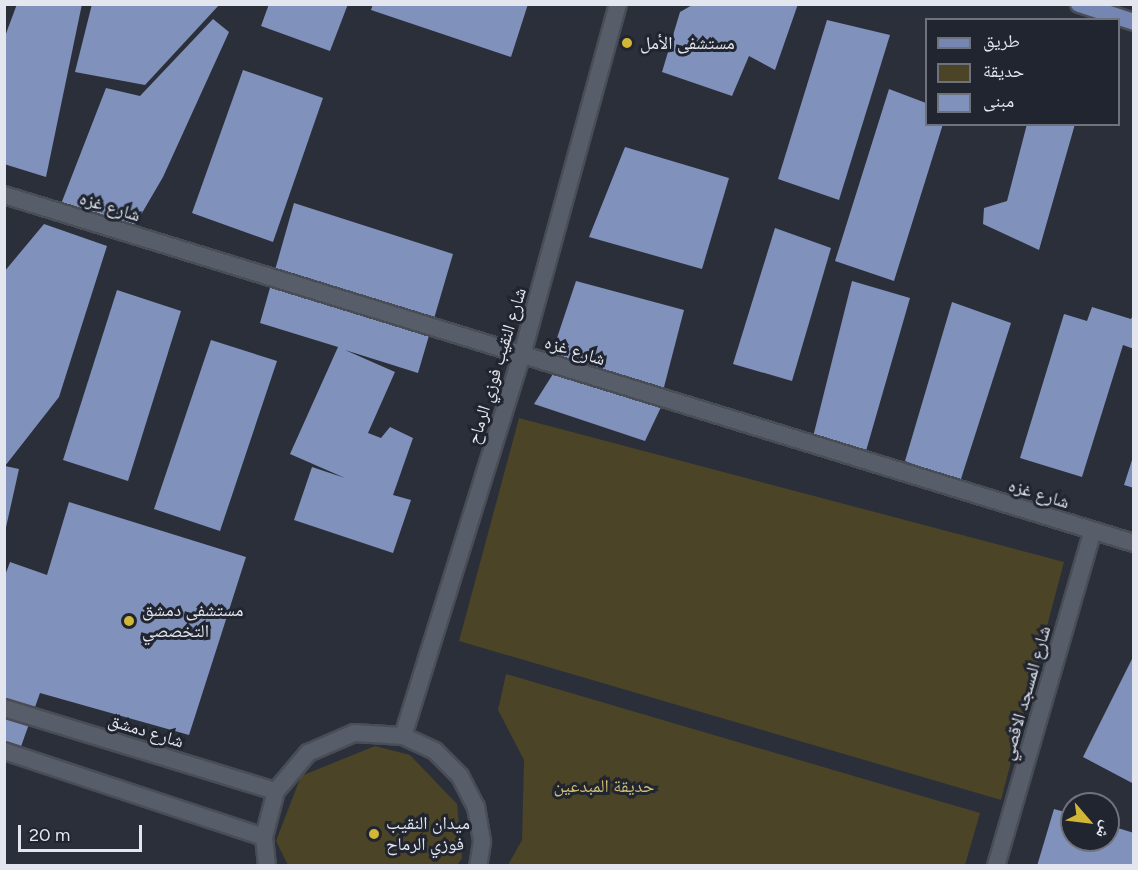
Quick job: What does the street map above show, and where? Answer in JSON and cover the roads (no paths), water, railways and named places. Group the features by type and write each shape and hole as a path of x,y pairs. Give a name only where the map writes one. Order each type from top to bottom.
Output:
{"main road":[{"path":"1079,4 1134,22"}],"street":[{"name":"شارع النقيب فوزي الرماح","path":"403,736 522,355 618,4"},
{"name":"شارع غزه","path":"4,195 1134,543"},
{"name":"شارع المسجد الاقصي","path":"996,866 1093,531"},
{"name":"شارع دمشق","path":"4,708 276,791"},
{"path":"267,866 264,837 276,791 308,753 354,734 403,736 435,751 460,776 476,807 482,842 478,866"},
{"path":"4,751 264,837"}],"place":[{"name":"مستشفى الأمل","path":"627,43"},
{"name":"مستشفى دمشق التخصصي","path":"129,621"},
{"name":"ميدان النقيب فوزي الرماح","path":"374,834"}],"park label":[{"name":"حديقة المبدعين","path":"604,786"}]}
